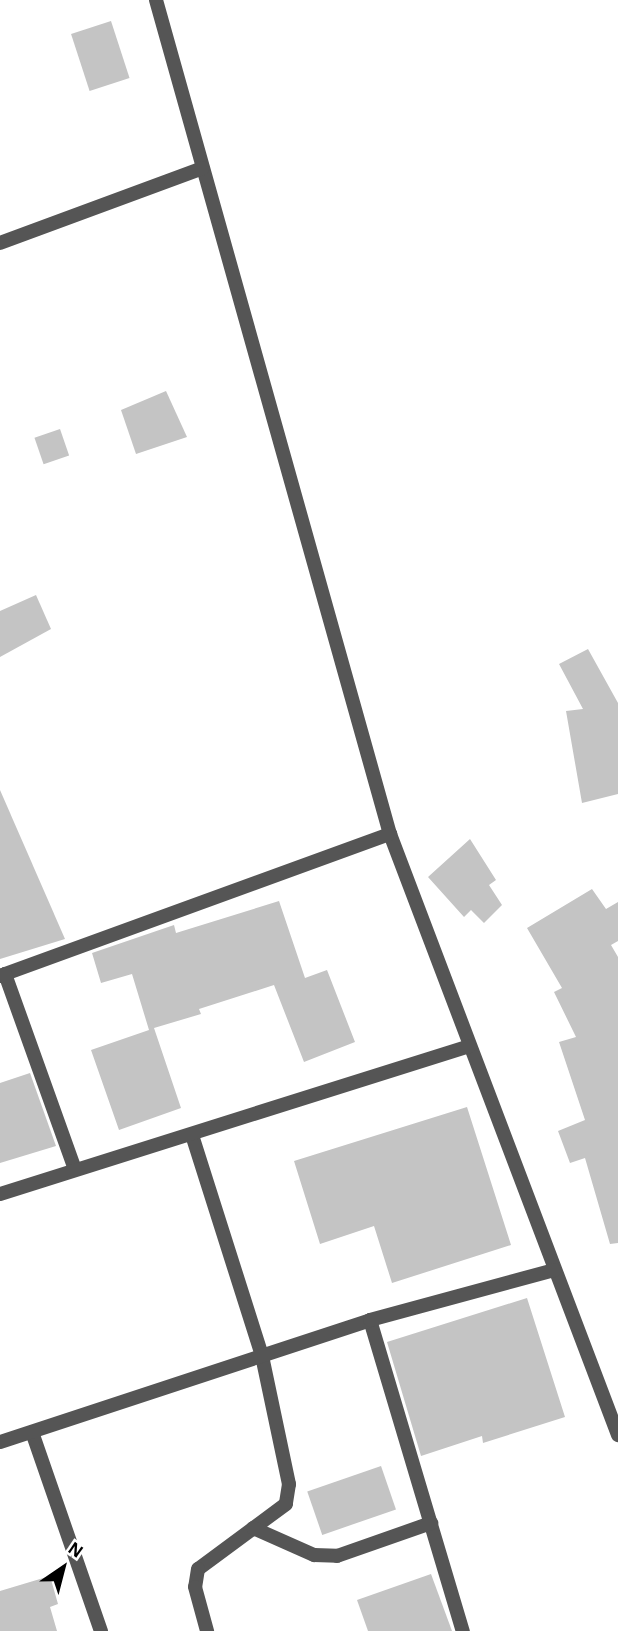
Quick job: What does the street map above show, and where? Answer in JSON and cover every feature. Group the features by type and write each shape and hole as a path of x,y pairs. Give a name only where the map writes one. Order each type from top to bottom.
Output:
{"street":[{"path":"156,0 390,834 618,1435"},
{"path":"0,243 204,168"},
{"path":"75,1169 3,975 390,834"},
{"path":"0,1194 469,1045"},
{"path":"192,1135 262,1356 289,1484 286,1504 198,1569 195,1587 207,1631"},
{"path":"0,1442 370,1320 554,1270"},
{"path":"370,1320 463,1631"},
{"path":"32,1432 100,1631"},
{"path":"253,1528 314,1555 337,1556 431,1523"}],"building":[{"path":"111,21 130,78 90,91 71,34"},
{"path":"166,391 187,437 136,454 121,410"},
{"path":"60,429 69,455 44,464 34,438"},
{"path":"36,595 51,629 0,657 0,611"},
{"path":"588,649 618,703 618,794 582,803 566,711 583,709 559,664"},
{"path":"0,790 65,939 0,959"},
{"path":"470,839 496,880 489,885 502,905 484,923 471,910 464,917 428,877"},
{"path":"592,889 606,909 618,902 618,941 611,945 618,957 618,1243 610,1244 585,1158 570,1163 558,1131 585,1120 559,1042 576,1037 554,992 562,988 527,928"},
{"path":"279,901 305,978 327,970 355,1042 304,1062 274,985 199,1009 201,1014 154,1028 181,1108 119,1130 91,1050 149,1030 132,974 101,983 92,953 174,925 176,933"},
{"path":"30,1073 56,1146 0,1163 0,1083"},
{"path":"467,1107 511,1245 392,1283 374,1226 320,1244 294,1161"},
{"path":"527,1298 565,1417 483,1443 482,1436 421,1456 387,1342"},
{"path":"381,1466 396,1509 322,1535 307,1491"},
{"path":"431,1574 452,1631 368,1631 357,1600"},
{"path":"50,1576 58,1604 50,1607 57,1631 0,1631 0,1591"}]}
